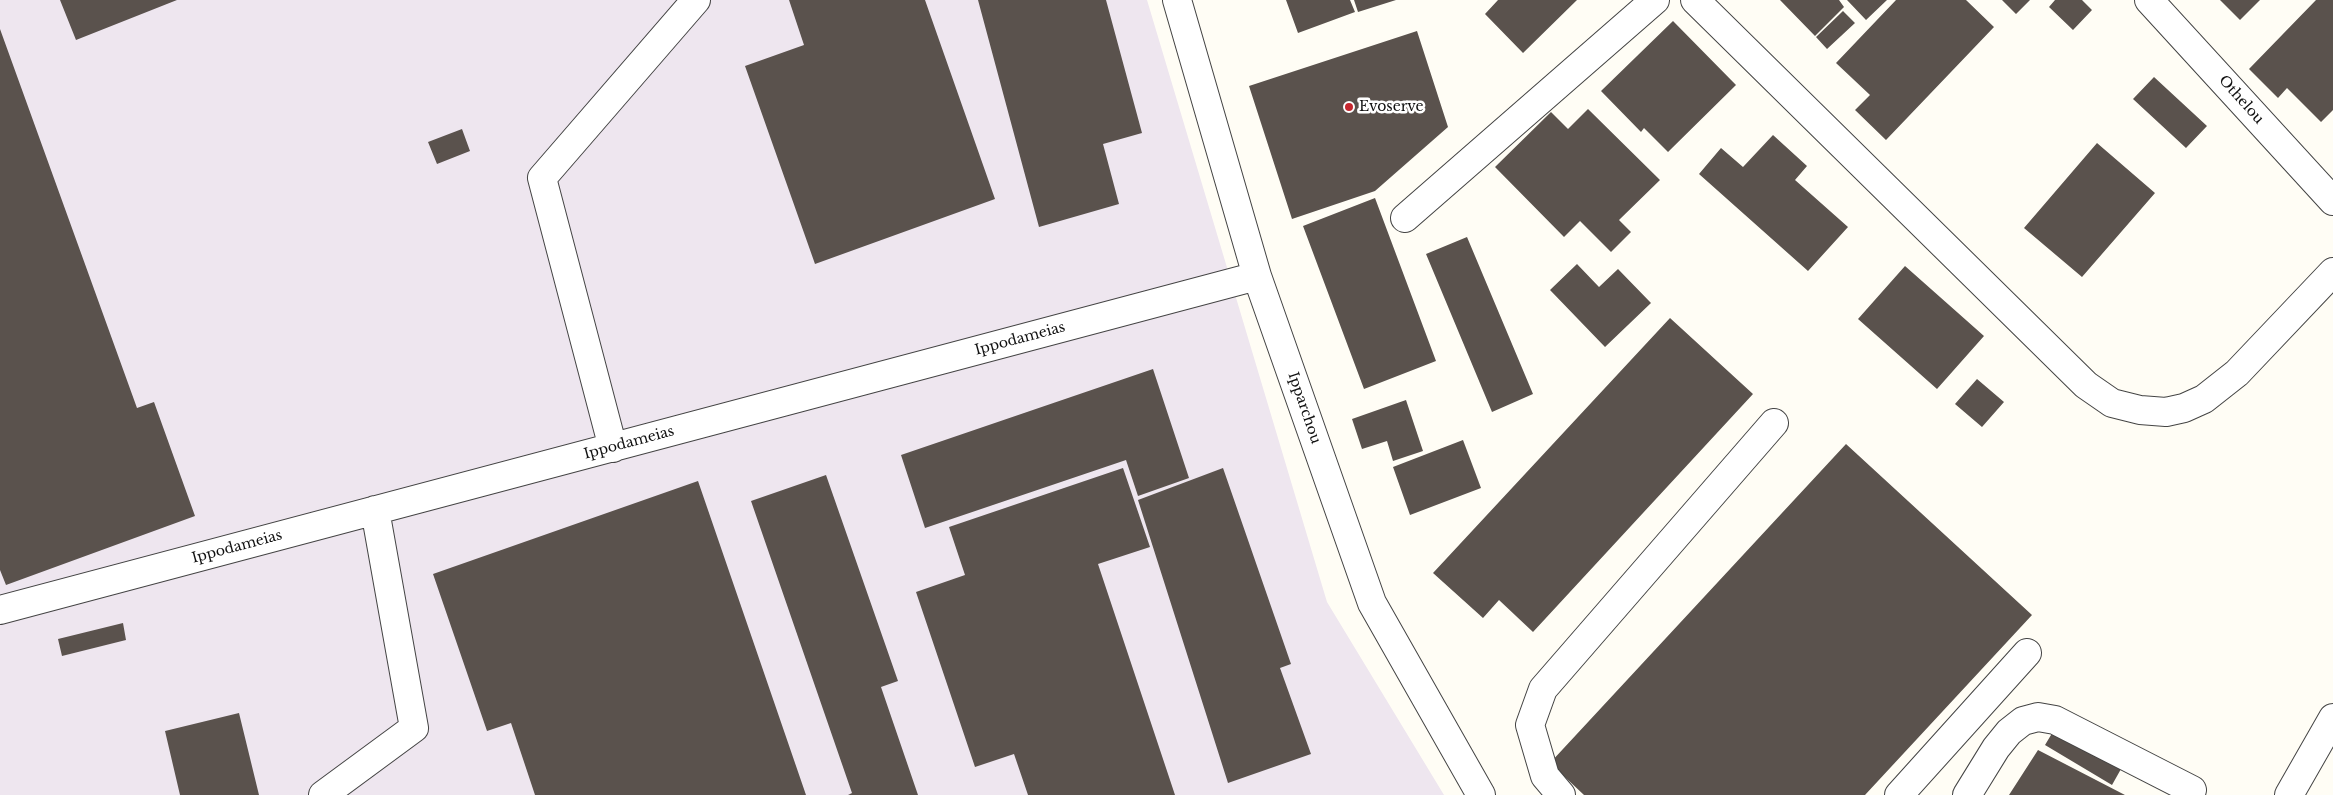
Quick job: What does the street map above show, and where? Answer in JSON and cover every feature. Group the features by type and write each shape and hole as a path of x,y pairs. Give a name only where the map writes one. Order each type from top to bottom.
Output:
{"street":[{"path":"613,448 542,178 696,0"},
{"name":"Ipparchou","path":"1177,0 1257,276 1372,603 1481,795"},
{"path":"1405,218 1655,0"},
{"path":"1695,0 2086,385 2112,403 2140,410 2166,412 2184,408 2204,399 2237,373 2333,272"},
{"name":"Othelou","path":"2149,0 2333,201"},
{"name":"Ippodameias","path":"0,610 1257,276"},
{"path":"1561,795 1545,776 1530,726 1543,689 1774,423"},
{"path":"323,795 414,728 375,510"},
{"path":"1898,795 2027,653"},
{"path":"1967,795 1996,748 2009,732 2023,721 2038,717 2055,720 2192,790"},
{"path":"2289,795 2333,718"}],"shaded area":[{"path":"0,0 1147,0 1327,602 1444,795 0,795"}],"building":[{"path":"60,0 177,0 76,40"},
{"path":"789,0 925,0 995,199 815,264 745,66 804,45"},
{"path":"978,0 1106,0 1142,133 1103,144 1119,204 1039,227"},
{"path":"1286,0 1350,0 1355,12 1298,33"},
{"path":"1354,0 1396,0 1358,12"},
{"path":"1498,0 1577,0 1523,53 1485,14"},
{"path":"1780,0 1839,0 1844,7 1815,36"},
{"path":"1847,0 1887,0 1866,20"},
{"path":"1896,0 1966,0 1994,27 1886,140 1855,110 1870,95 1836,63"},
{"path":"2002,0 2030,0 2016,14"},
{"path":"2055,0 2082,0 2092,10 2073,30 2049,7"},
{"path":"2220,0 2260,0 2240,20"},
{"path":"2316,0 2333,0 2333,110 2321,122 2287,88 2278,98 2249,69"},
{"path":"1843,11 1855,23 1827,49 1816,37"},
{"path":"1673,21 1736,85 1668,152 1644,128 1641,132 1601,91"},
{"path":"0,29 137,408 154,402 195,516 6,585 0,570"},
{"name":"Evoserve","path":"1417,31 1448,127 1375,191 1292,219 1249,86"},
{"path":"2154,77 2207,126 2186,148 2133,99"},
{"path":"1588,109 1660,180 1619,220 1631,232 1611,252 1580,221 1564,237 1495,167 1551,112 1568,129"},
{"path":"462,129 470,151 437,164 428,142"},
{"path":"1773,135 1807,166 1795,180 1848,227 1808,271 1699,174 1721,148 1743,167"},
{"path":"2097,143 2155,193 2082,277 2024,228"},
{"path":"1375,198 1436,361 1364,389 1303,226"},
{"path":"1467,237 1533,394 1492,412 1426,254"},
{"path":"1577,264 1599,287 1618,269 1651,303 1605,347 1550,290"},
{"path":"1905,266 1984,336 1937,389 1858,319"},
{"path":"1670,318 1753,394 1533,632 1499,600 1483,618 1433,573"},
{"path":"1153,369 1189,478 1138,496 1126,460 925,528 901,455"},
{"path":"1977,379 2004,402 1982,427 1955,404"},
{"path":"1406,400 1423,451 1393,461 1387,441 1362,449 1352,419"},
{"path":"1463,440 1481,488 1410,515 1393,467"},
{"path":"1846,444 2032,615 1865,795 1584,795 1550,763"},
{"path":"1123,468 1150,547 1098,564 1175,795 1028,795 1014,754 975,767 916,592 965,575 949,527"},
{"path":"1223,468 1291,664 1280,668 1311,754 1228,783 1138,500"},
{"path":"826,475 898,681 881,687 918,795 848,795 852,793 751,501"},
{"path":"698,481 806,795 535,795 511,723 487,731 433,574"},
{"path":"123,623 126,640 62,656 58,639"},
{"path":"239,713 259,795 180,795 165,731"},
{"path":"2054,730 2121,769 2112,785 2045,745"},
{"path":"2038,750 2125,795 2009,795"}],"place":[{"name":"Evoserve","path":"1349,107"}]}
